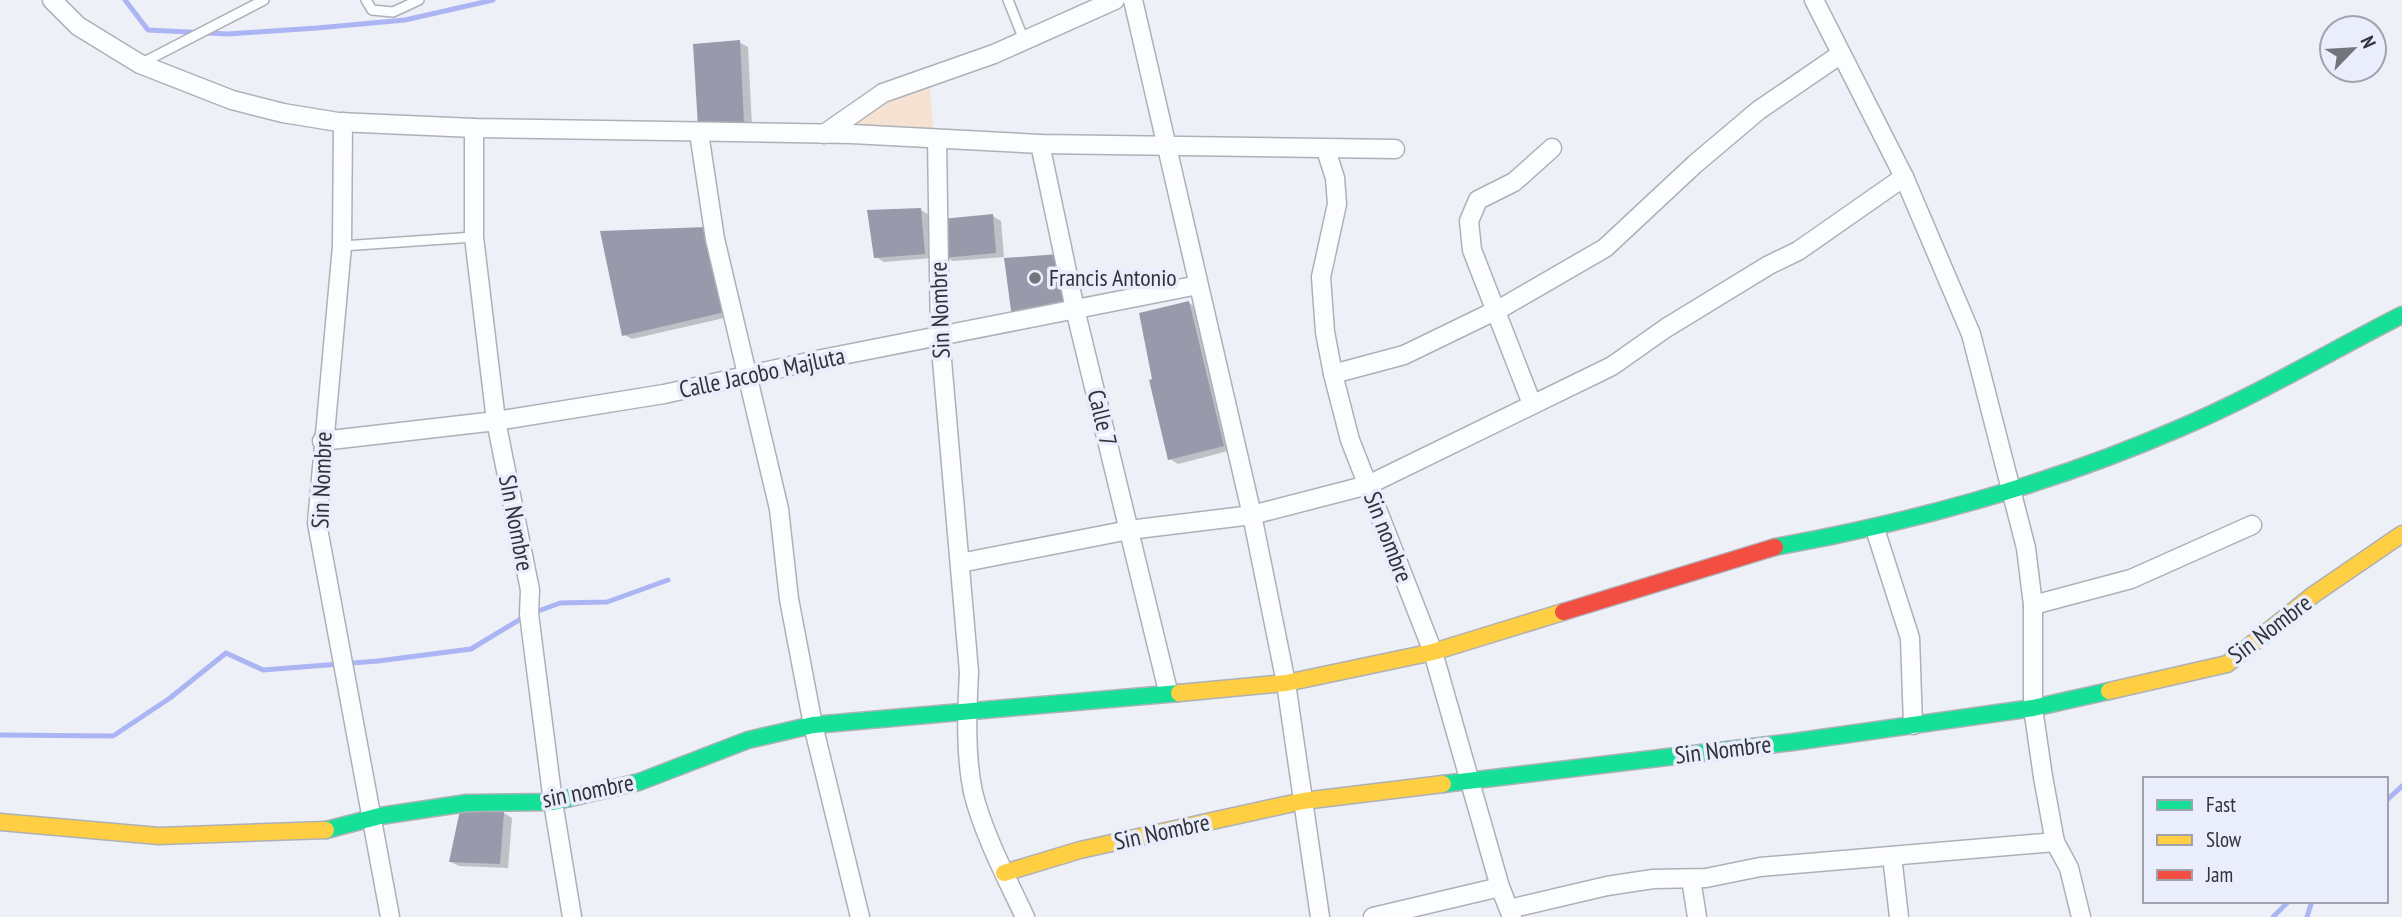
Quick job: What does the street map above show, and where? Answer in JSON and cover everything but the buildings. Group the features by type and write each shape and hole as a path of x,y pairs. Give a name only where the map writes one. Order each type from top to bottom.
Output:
{"street":[{"path":"52,0 78,26 140,64 232,100 283,113 343,122 474,128 824,134 1040,144 1395,149"},
{"path":"824,134 883,93 1024,40 1115,0"},
{"path":"1133,0 1252,515 1286,683 1320,917"},
{"path":"1814,0 1904,177 1971,334 2014,491 2026,548 2033,606 2033,708 2055,842 2069,868 2081,917"},
{"path":"1333,374 1404,355 1495,311 1605,248 1695,164 1749,119 1841,54"},
{"name":"Sin Nombre","path":"343,122 342,246 322,442 317,523 390,917"},
{"name":"SIn Nombre","path":"474,128 474,237 496,421 530,590 529,614 553,802 572,917"},
{"path":"699,133 715,239 745,377 779,509 789,599 813,725 860,917"},
{"name":"Sin Nombre","path":"937,139 940,337 969,672 967,709 974,792 1004,873 1025,917"},
{"name":"Calle 7","path":"1040,144 1075,309 1168,691"},
{"path":"1532,404 1472,250 1469,221 1478,200 1514,182 1552,148"},
{"name":"Sin nombre","path":"1326,150 1335,178 1337,204 1321,277 1325,332 1333,374 1350,440 1433,652 1500,887 1511,913"},
{"path":"960,563 1129,530 1252,515 1368,485 1612,366 1666,328 1798,251 1904,177"},
{"name":"Calle Jacobo Majluta","path":"322,442 496,421 745,377 822,359 1198,285"},
{"name":"sin nombre","path":"0,822 159,836 333,830 373,818 467,803 553,802 639,782 748,740 813,725 1168,691 1286,683 1433,652 1760,550 1875,529 2014,491 2181,428 2402,314"},
{"path":"2033,606 2131,579 2252,525"},
{"path":"1875,529 1910,638 1913,725"},
{"name":"Sin Nombre","path":"1004,873 1080,850 1303,801 2033,708 2227,664 2313,596 2402,534"},
{"path":"1511,913 1607,886 1653,879 1691,879 1760,867 2055,842"},
{"path":"1892,856 1899,917"},
{"path":"1691,879 1697,917"},
{"path":"1373,917 1500,887"}],"lane":[{"path":"140,64 264,0"},
{"path":"366,0 373,10 393,12 419,0"},
{"path":"1009,0 1024,40"},
{"path":"342,246 474,237"}],"shaded area":[{"path":"929,79 934,135 831,132 884,94"}],"waterway":[{"path":"125,0 148,30 228,34 405,20 493,0"},
{"path":"533,613 560,603 607,602 668,580"},
{"path":"0,735 113,736 170,698 226,653 263,670 378,661 471,649 524,617"},
{"path":"2388,799 2402,786"},
{"path":"2273,917 2287,903"},
{"path":"2307,917 2311,903"}],"traffic: fast":[{"path":"1775,547 1930,513 2082,467 2208,415 2402,315"},
{"path":"1443,784 1793,742 2033,708 2109,691"},
{"path":"326,830 380,816 467,803 553,802 639,782 748,740 813,725 1179,693"}],"traffic: slow":[{"path":"2109,691 2227,664 2313,595 2402,534"},
{"path":"1179,693 1286,683 1433,652 1563,612"},
{"path":"1004,873 1080,850 1303,801 1443,784"},
{"path":"0,822 159,836 326,830"}],"traffic: jam":[{"path":"1563,612 1775,547"}],"place":[{"name":"Francis Antonio","path":"1035,278"}]}
